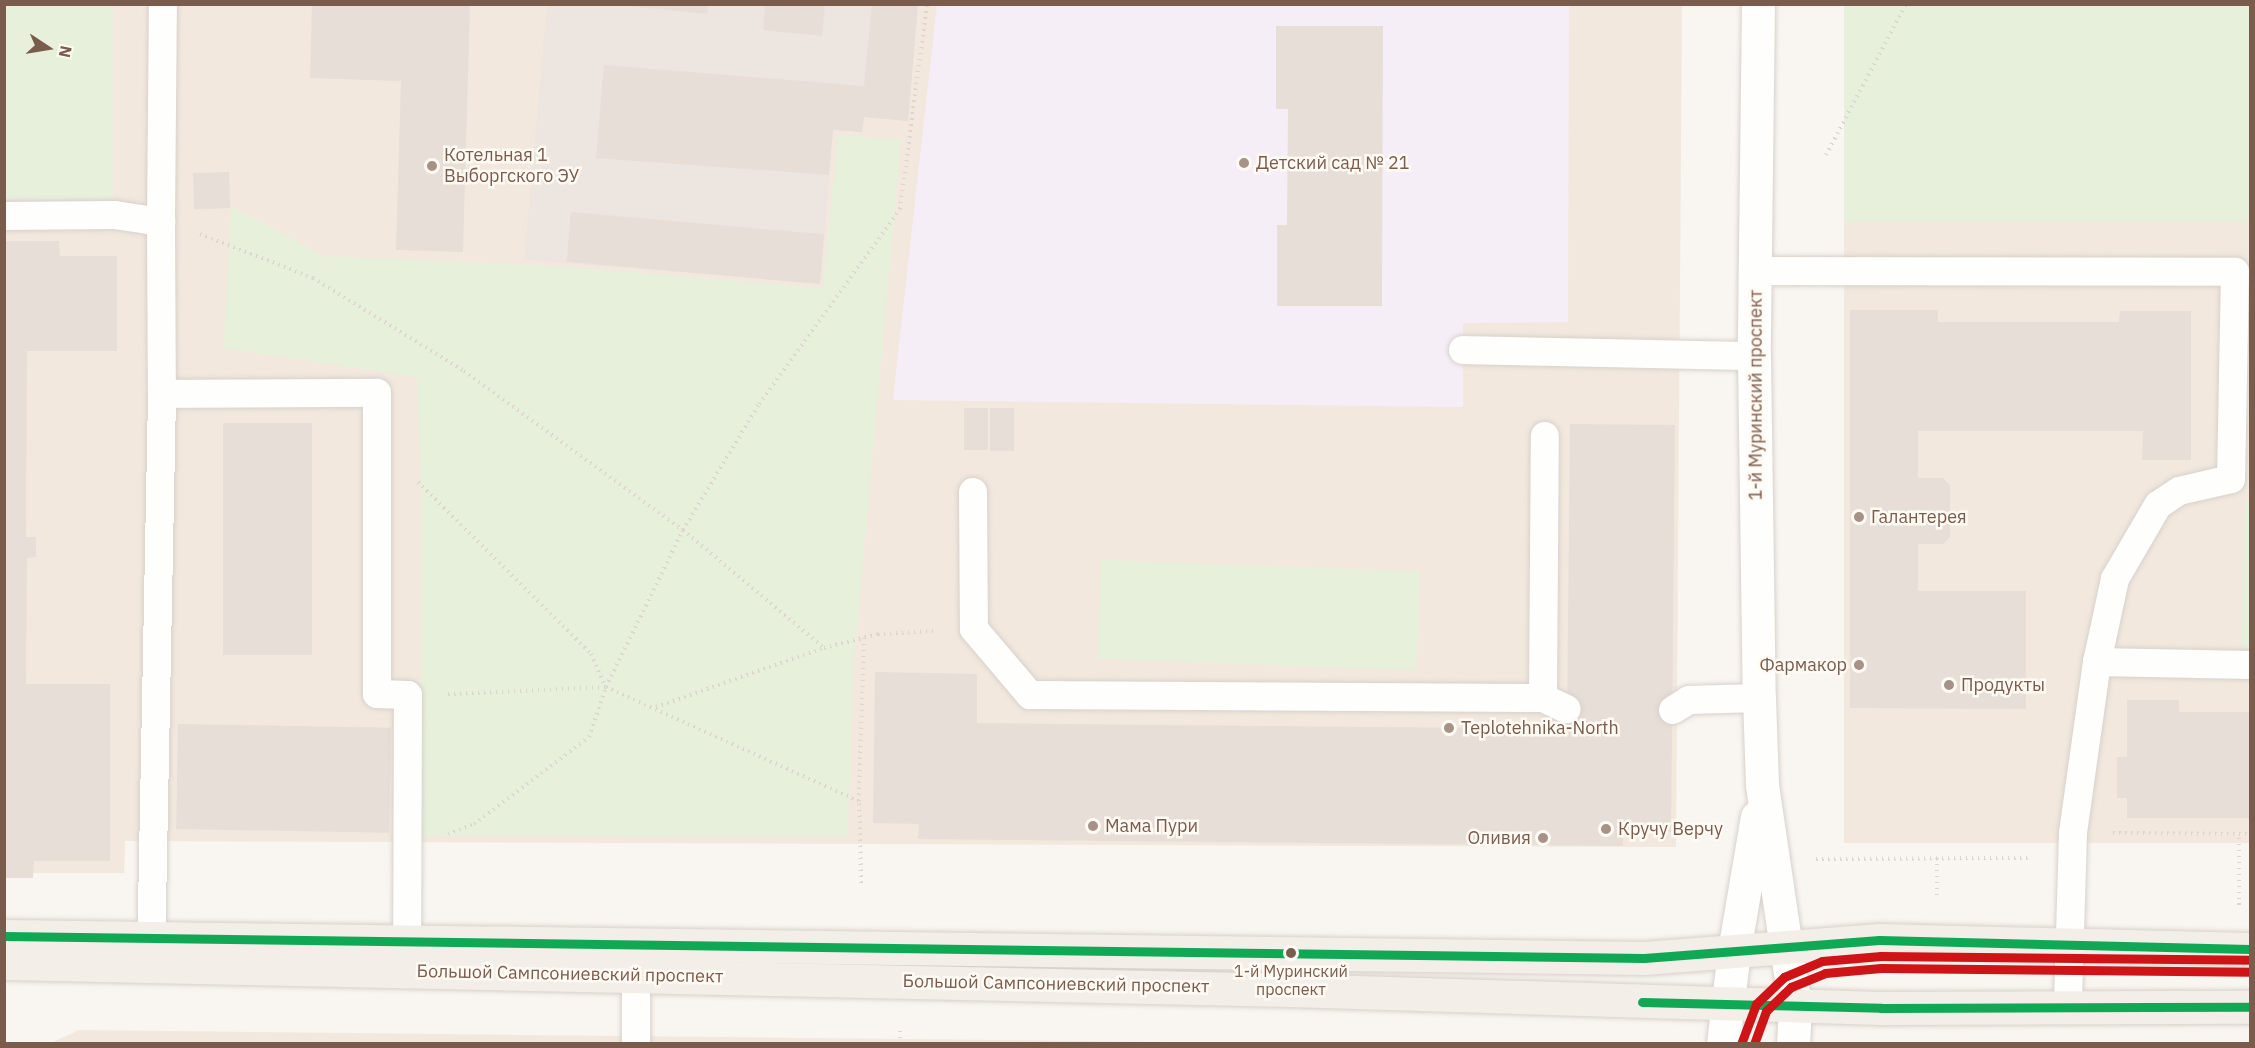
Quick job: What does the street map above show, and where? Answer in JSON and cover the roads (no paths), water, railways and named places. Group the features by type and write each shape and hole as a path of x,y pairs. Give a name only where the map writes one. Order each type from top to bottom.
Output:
{"main road":[{"name":"Большой Сампсониевский проспект","path":"4,936 151,951 636,975 1795,1006 2250,1007"},
{"name":"Большой Сампсониевский проспект","path":"4,963 151,951 407,941 1644,958 1879,940 2250,949"}],"street":[{"name":"1-й Муринский проспект","path":"1758,4 1754,356 1759,698 1762,785 1795,1006 1793,1044"},
{"name":"1-й Муринский проспект","path":"1723,1044 1725,1004 1762,785"}],"lane":[{"path":"151,951 162,394 163,4"},
{"path":"4,216 115,215 161,222"},
{"path":"1755,271 2235,272 2242,410 2231,479 2179,491 2158,506 2115,579 2097,662 2073,845 2068,1006"},
{"path":"1463,350 1754,356"},
{"path":"162,394 377,393 377,694 408,696 407,941"},
{"path":"973,492 974,629 1030,695 1555,703 1545,436"},
{"path":"2097,662 2250,665"},
{"path":"1672,710 1689,700 1759,698"},
{"path":"636,975 636,1044"}],"place":[{"name":"Детский сад № 21","path":"1244,163"},
{"name":"Котельная 1 Выборгского ЭУ","path":"432,166"},
{"name":"Галантерея","path":"1859,517"},
{"name":"Фармакор","path":"1859,665"},
{"name":"Продукты","path":"1949,685"},
{"name":"Teplotehnika-North","path":"1449,728"},
{"name":"Мама Пури","path":"1093,826"},
{"name":"Кручу Верчу","path":"1606,829"},
{"name":"Оливия","path":"1543,838"},
{"name":"1-й Муринский проспект","path":"1291,953"}]}
